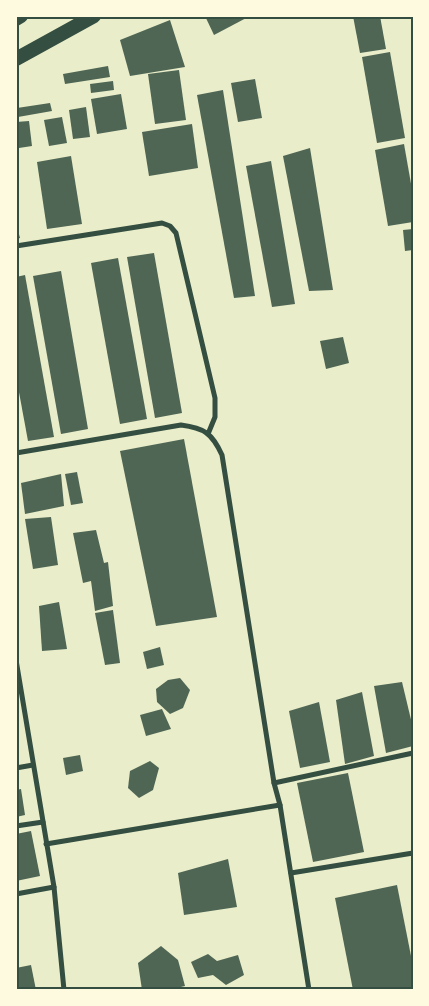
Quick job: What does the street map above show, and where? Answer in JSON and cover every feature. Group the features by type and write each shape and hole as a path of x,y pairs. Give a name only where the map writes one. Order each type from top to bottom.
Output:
{"highway":[{"path":"16,19 21,16"},
{"path":"16,59 94,16"}],"street":[{"path":"16,246 162,223 170,226 176,232 215,398 215,417 208,434"},
{"path":"16,453 181,425 198,428 216,442 222,455 309,990"},
{"path":"16,660 54,887 64,990"},
{"path":"274,783 413,753"},
{"path":"16,768 34,765"},
{"path":"46,844 280,805"},
{"path":"16,826 43,822"},
{"path":"291,873 413,852"},
{"path":"16,894 54,887"}],"building":[{"path":"205,16 250,16 214,35"},
{"path":"353,16 380,16 386,49 360,53"},
{"path":"170,20 185,67 130,76 120,40"},
{"path":"390,52 405,138 377,143 362,57"},
{"path":"108,66 110,77 65,84 63,74"},
{"path":"179,70 186,120 155,124 148,74"},
{"path":"255,79 262,118 238,122 231,83"},
{"path":"113,81 114,90 91,93 90,84"},
{"path":"223,90 255,296 234,298 197,95"},
{"path":"121,94 127,129 97,134 91,99"},
{"path":"50,103 52,111 18,117 17,108"},
{"path":"86,107 90,137 73,139 69,110"},
{"path":"62,117 67,143 49,146 44,120"},
{"path":"29,121 32,146 19,148 16,122"},
{"path":"192,124 198,168 149,176 142,132"},
{"path":"404,144 413,195 413,222 388,226 375,150"},
{"path":"310,148 333,290 309,291 283,156"},
{"path":"71,156 82,224 47,229 37,162"},
{"path":"271,161 295,304 272,307 246,166"},
{"path":"16,223 20,238 16,239"},
{"path":"413,229 413,250 405,251 403,230"},
{"path":"154,253 182,413 155,418 127,257"},
{"path":"118,258 147,419 120,424 91,263"},
{"path":"61,271 88,429 61,434 33,276"},
{"path":"25,275 54,437 28,441 16,376 16,277"},
{"path":"343,337 349,363 326,369 320,341"},
{"path":"184,439 217,617 156,626 120,451"},
{"path":"77,472 83,503 71,505 65,474"},
{"path":"61,474 64,506 25,514 21,483"},
{"path":"51,517 58,565 33,569 25,519"},
{"path":"96,530 104,563 108,562 113,606 95,611 91,581 83,583 73,533"},
{"path":"59,602 67,649 42,651 39,606"},
{"path":"113,610 120,663 105,665 95,613"},
{"path":"160,647 164,665 147,669 143,652"},
{"path":"180,678 190,690 183,708 170,714 157,702 156,689 168,680"},
{"path":"402,682 413,728 413,746 386,753 374,686"},
{"path":"362,692 374,756 345,764 336,700"},
{"path":"319,702 330,762 300,768 289,711"},
{"path":"162,709 171,729 146,736 140,715"},
{"path":"80,755 83,771 66,775 63,758"},
{"path":"150,761 159,768 153,790 139,798 128,788 130,771"},
{"path":"348,773 364,852 313,862 297,783"},
{"path":"21,789 25,815 16,817 16,790"},
{"path":"31,831 40,876 16,881 16,834"},
{"path":"228,859 237,907 184,915 178,873"},
{"path":"397,885 413,966 413,990 353,990 335,898"},
{"path":"161,946 178,960 185,986 168,990 142,990 138,963"},
{"path":"208,954 217,961 238,955 244,975 226,985 213,975 198,978 191,962"},
{"path":"31,965 36,990 16,990 16,968"}]}
